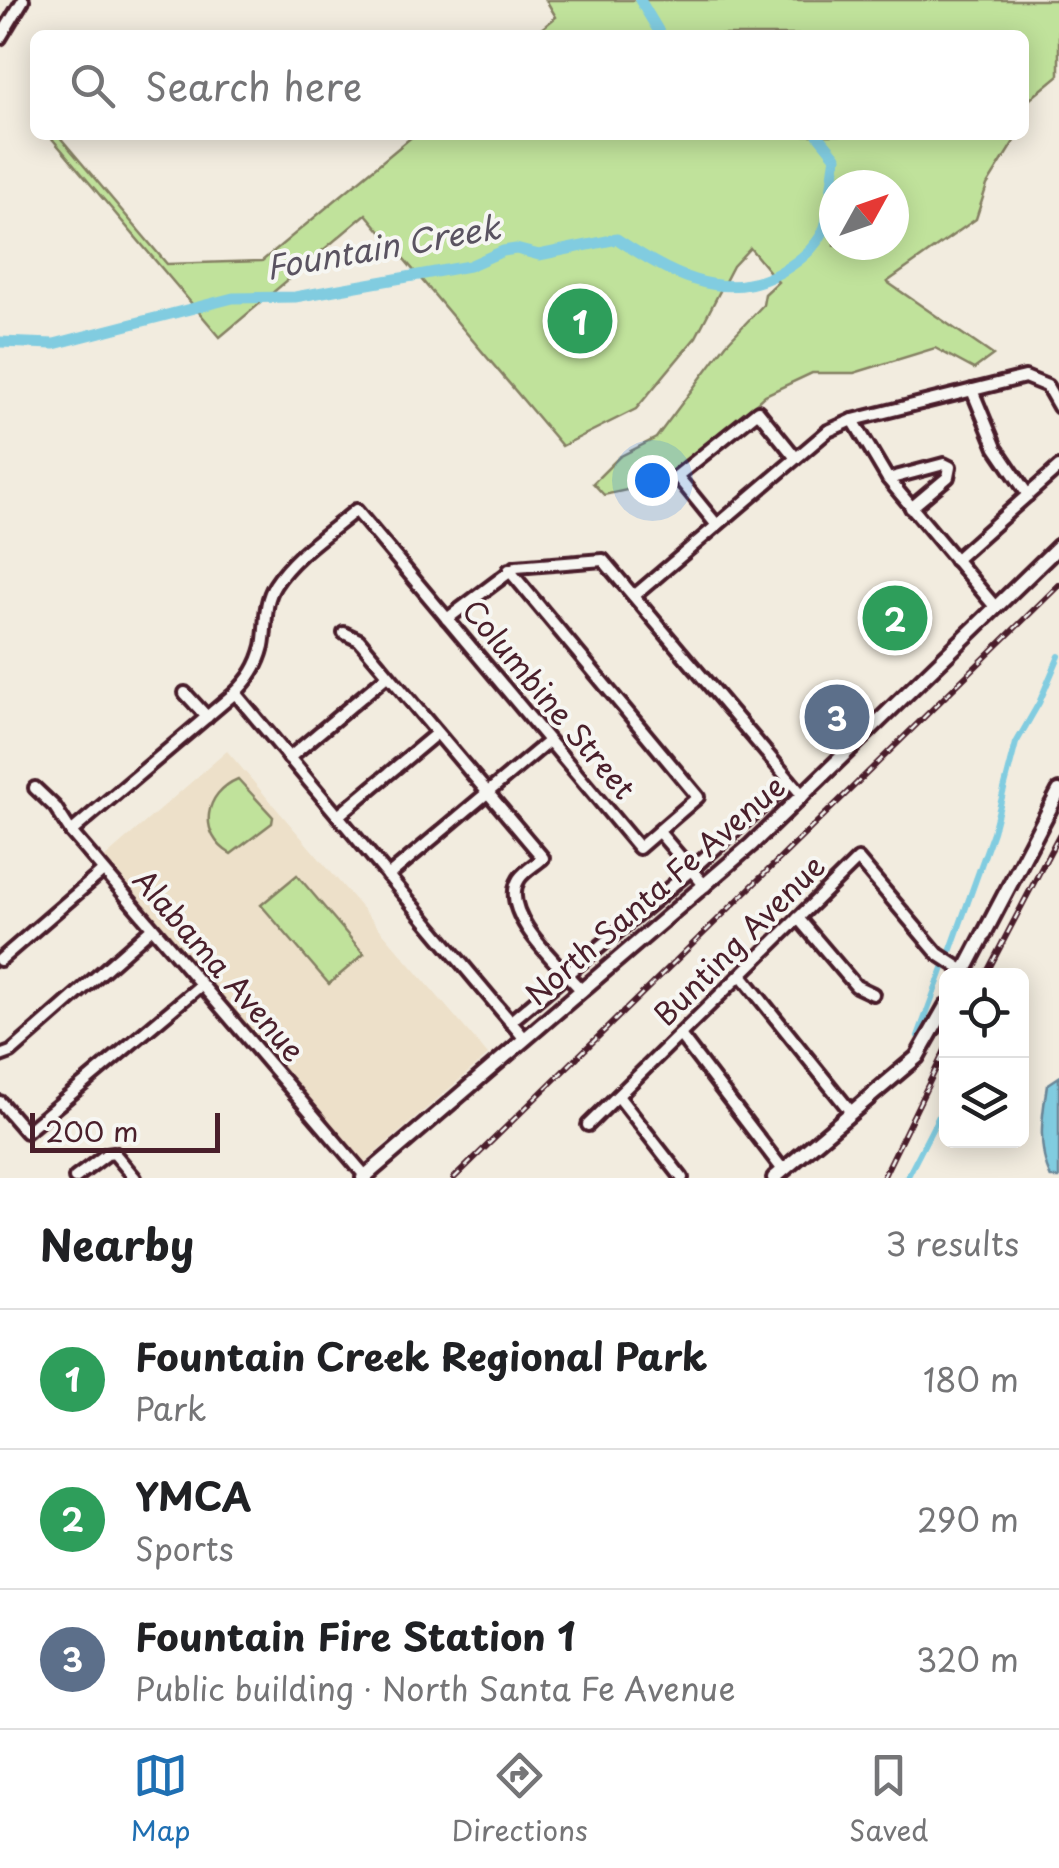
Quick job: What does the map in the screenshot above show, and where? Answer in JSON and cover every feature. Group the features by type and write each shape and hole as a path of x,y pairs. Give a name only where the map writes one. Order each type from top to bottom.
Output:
{"main road":[{"name":"North Santa Fe Avenue","path":"365,1177 804,796 1059,546"},
{"path":"966,968 1059,791"},
{"path":"778,1174 916,1057 939,1018"}],"street":[{"path":"0,38 23,0"},
{"path":"634,596 828,431 853,420 1031,378 1047,386 1059,407"},
{"path":"972,390 996,448 1028,495"},
{"path":"716,524 677,476 758,411 796,458"},
{"path":"853,420 888,479 996,608"},
{"path":"888,479 944,464 950,467 948,477 911,508"},
{"path":"955,560 1059,467"},
{"name":"Columbine Street","path":"235,693 252,675 263,646 265,615 273,587 294,563 356,510 639,848 659,832"},
{"path":"448,619 509,570 603,560 804,796"},
{"path":"509,570 698,797 659,832 704,886"},
{"path":"344,633 359,640 543,858 520,877 513,902 520,919 582,991"},
{"path":"290,758 388,675"},
{"path":"184,692 207,717"},
{"path":"71,832 235,693 524,1039"},
{"path":"338,816 438,733"},
{"path":"388,876 549,742"},
{"path":"510,1022 790,781"},
{"name":"Alabama Avenue","path":"35,788 365,1177"},
{"name":"Bunting Avenue","path":"588,1125 858,859 938,954 956,968"},
{"path":"0,960 103,871"},
{"path":"798,918 856,986 873,994"},
{"path":"0,1056 10,1052 152,928"},
{"path":"741,975 851,1112"},
{"path":"0,1102 26,1132 202,984"},
{"path":"680,1035 778,1174"},
{"path":"618,1096 682,1178"},
{"path":"75,1178 114,1152 135,1178"}],"shaded area":[{"path":"227,751 488,1055 364,1163 103,859"}],"green space":[{"path":"546,0 1059,0 1059,75 1029,100 1029,30 540,30 556,17"},
{"path":"53,140 62,140 167,264 262,261 408,140 1015,140 987,185 976,219 887,282 993,355 974,369 935,348 854,373 812,373 765,395 709,446 659,483 604,495 593,483 619,457 656,438 778,282 750,248 733,266 696,337 636,409 562,446 366,214 220,337"},
{"path":"238,779 273,817 272,823 231,854 213,836 209,814 218,794"},
{"path":"297,875 364,954 329,984 261,905"}],"water":[{"path":"1059,1077 1059,1178 1051,1178 1042,1144 1042,1121 1047,1085"}],"waterway":[{"name":"Fountain Creek","path":"640,0 658,30"},
{"name":"Fountain Creek","path":"0,342 54,344 233,298 295,297 469,266 503,251 516,249 539,255 617,239 695,280 736,286 757,282 798,261 823,232 836,157 822,140"},
{"path":"950,952 993,832 1016,743 1059,656"},
{"path":"918,1036 939,979"},
{"path":"907,1178 939,1116"}],"railway":[{"path":"454,1178 1059,585"},
{"path":"989,968 1059,835"},
{"path":"883,1178 941,1058"}],"place":[{"name":"Fountain Creek Regional Park","path":"580,321"},
{"name":"YMCA","path":"895,618"},
{"name":"Fountain Fire Station 1","path":"837,717"}]}
